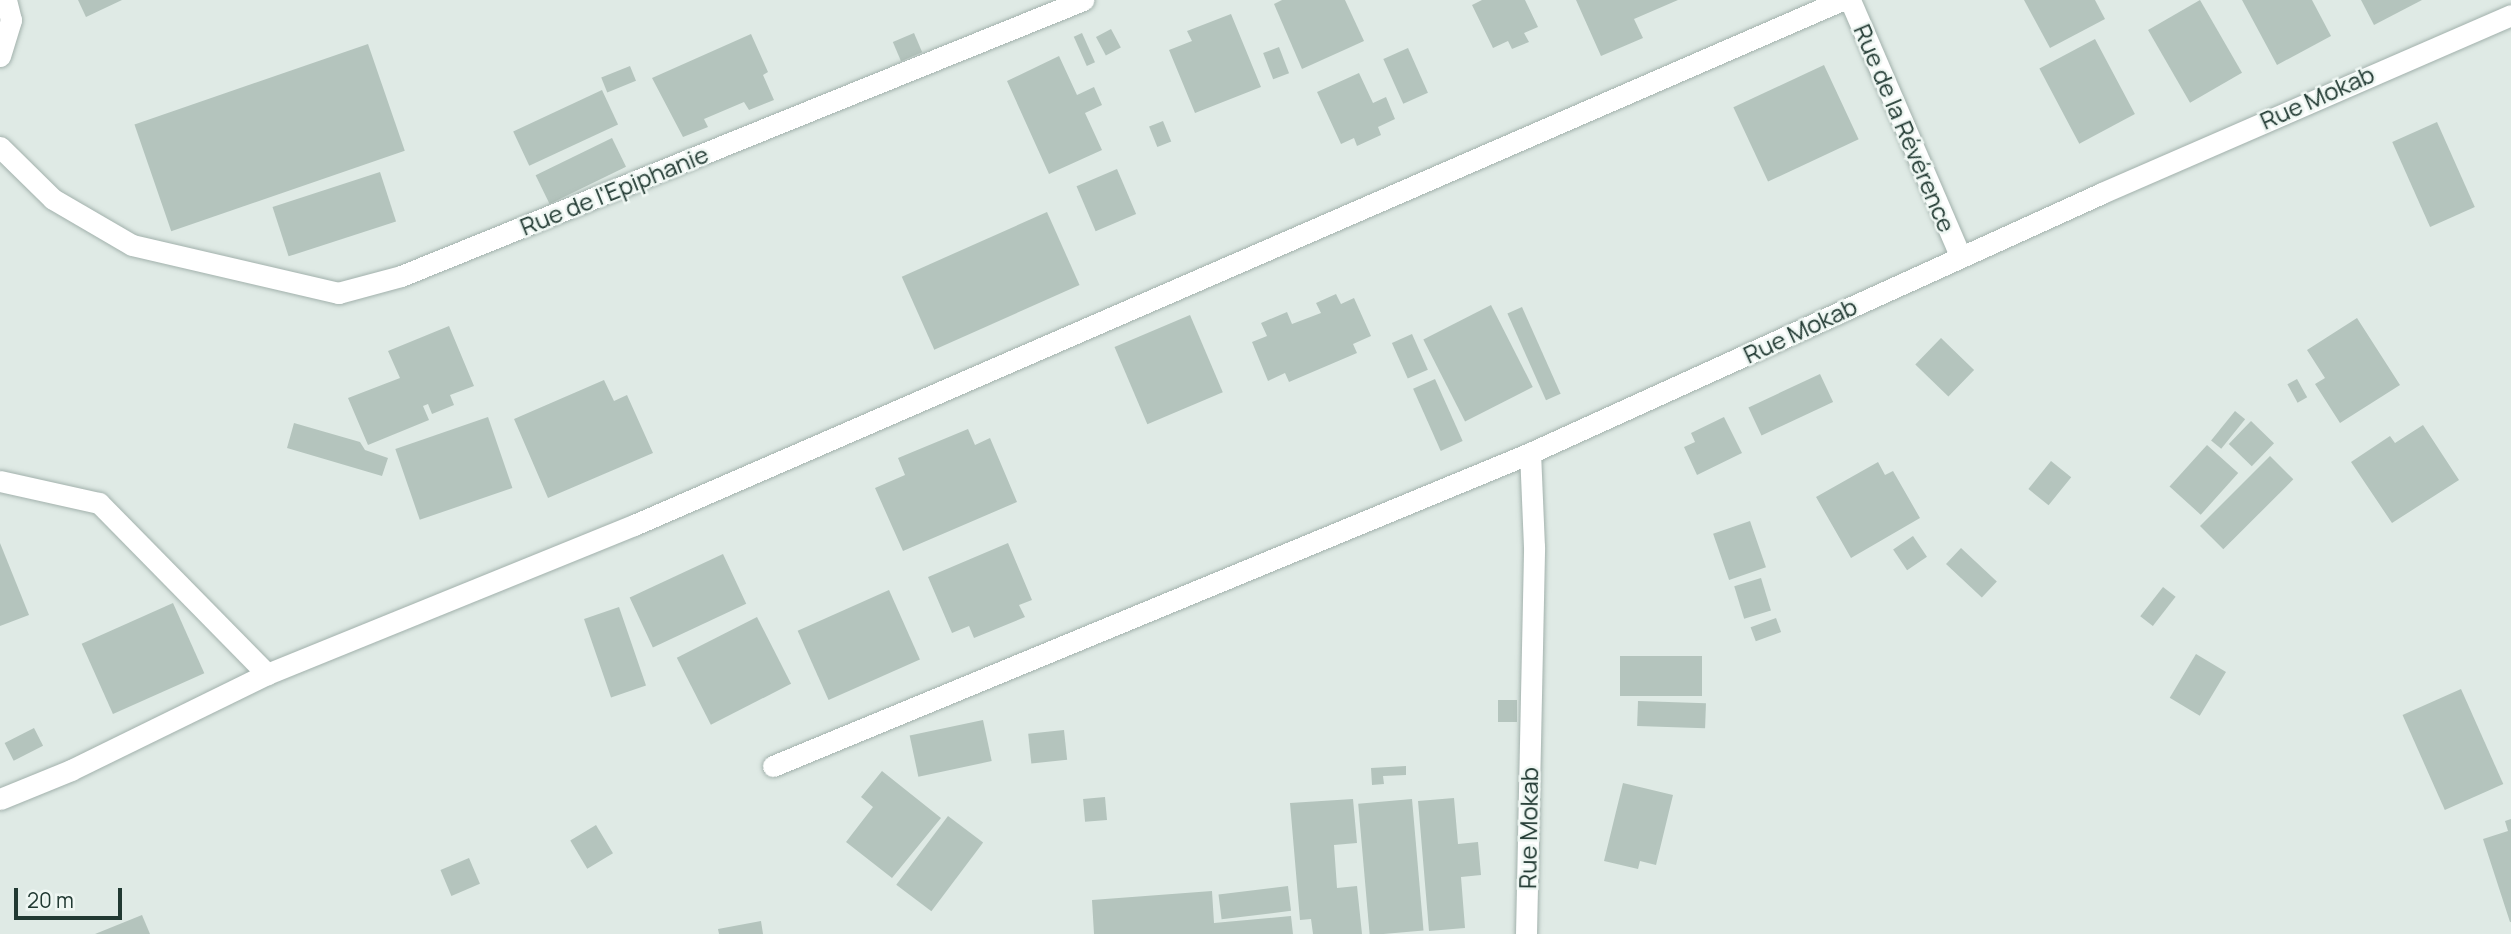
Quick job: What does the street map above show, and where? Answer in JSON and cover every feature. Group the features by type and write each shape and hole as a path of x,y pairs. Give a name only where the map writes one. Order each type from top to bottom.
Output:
{"street":[{"path":"0,57 11,20 6,0"},
{"name":"Rue de l'Epiphanie","path":"0,147 53,199 132,245 338,293 401,276 1083,0"},
{"path":"0,799 71,771 267,674 634,525 1842,0"},
{"name":"Rue de la Révérence","path":"1850,0 1960,256"},
{"name":"Rue Mokab","path":"1526,934 1534,547 1530,453 1960,256 2511,15"},
{"path":"773,766 1530,453"},
{"path":"0,481 99,503 267,674"}],"building":[{"path":"78,0 122,0 86,17"},
{"path":"1282,0 1345,0 1364,41 1302,69 1274,4"},
{"path":"1482,0 1525,0 1538,27 1524,33 1529,42 1512,49 1508,41 1493,48 1472,5"},
{"path":"1576,0 1678,0 1634,19 1643,38 1601,56"},
{"path":"2024,0 2095,0 2105,19 2050,48"},
{"path":"2200,0 2242,73 2190,103 2148,30"},
{"path":"2242,0 2312,0 2331,36 2277,65"},
{"path":"2361,0 2422,0 2374,25"},
{"path":"1231,14 1261,87 1195,113 1169,50 1192,41 1187,31"},
{"path":"1111,29 1121,48 1106,56 1096,37"},
{"path":"914,33 922,52 901,61 893,42"},
{"path":"1082,33 1095,62 1087,66 1074,37"},
{"path":"751,34 768,72 763,75 774,100 749,110 744,102 704,119 708,127 683,137 652,78"},
{"path":"2095,39 2135,114 2079,144 2039,69"},
{"path":"368,44 405,151 171,231 134,124"},
{"path":"1279,47 1289,73 1273,79 1263,53"},
{"path":"1408,48 1428,93 1403,104 1383,59"},
{"path":"1059,56 1077,95 1094,87 1102,105 1085,113 1102,150 1049,174 1007,81"},
{"path":"1824,65 1859,139 1768,182 1733,107"},
{"path":"630,66 636,81 607,92 601,78"},
{"path":"1359,73 1373,103 1386,97 1395,119 1378,127 1381,135 1357,146 1354,138 1341,144 1317,92"},
{"path":"602,90 618,124 529,166 513,131"},
{"path":"1163,121 1171,141 1157,147 1149,127"},
{"path":"2437,122 2475,207 2430,227 2392,142"},
{"path":"612,138 626,167 550,204 536,175"},
{"path":"1117,169 1136,214 1096,231 1076,186"},
{"path":"380,172 396,221 289,256 273,207"},
{"path":"1047,212 1080,285 934,350 902,277"},
{"path":"1336,294 1341,304 1354,298 1371,336 1353,344 1357,353 1289,382 1285,373 1268,381 1252,342 1267,336 1261,323 1287,312 1292,324 1321,313 1316,303"},
{"path":"1491,305 1533,387 1465,421 1423,340"},
{"path":"1522,307 1561,394 1546,400 1507,314"},
{"path":"1190,315 1223,392 1147,424 1115,347"},
{"path":"2357,318 2400,385 2340,423 2315,384 2325,378 2307,350"},
{"path":"449,326 474,386 450,395 454,405 432,414 428,404 423,406 429,420 368,445 348,398 400,378 388,351"},
{"path":"1412,334 1428,370 1408,379 1392,343"},
{"path":"1941,338 1974,370 1948,397 1915,365"},
{"path":"1820,374 1833,402 1762,435 1748,407"},
{"path":"1435,379 1463,441 1441,451 1413,389"},
{"path":"2297,379 2307,397 2298,403 2287,384"},
{"path":"604,380 614,401 627,395 653,453 548,498 514,419"},
{"path":"2235,411 2245,419 2221,449 2211,441"},
{"path":"488,417 512,488 420,520 395,449"},
{"path":"1724,417 1742,453 1697,475 1684,447 1695,442 1691,433"},
{"path":"2251,421 2274,443 2252,466 2229,444"},
{"path":"294,423 360,442 365,450 388,458 382,476 287,448"},
{"path":"2423,425 2459,480 2392,523 2351,462 2390,436 2395,443"},
{"path":"968,429 975,445 990,438 1017,502 903,551 875,488 905,475 898,458"},
{"path":"2207,445 2238,473 2201,515 2170,487"},
{"path":"2270,456 2293,479 2223,549 2200,526"},
{"path":"2051,461 2071,477 2049,505 2028,489"},
{"path":"1878,462 1885,475 1893,471 1920,518 1851,558 1816,497"},
{"path":"1750,521 1766,567 1729,580 1713,534"},
{"path":"1913,536 1927,557 1907,570 1893,549"},
{"path":"0,543 29,615 0,626"},
{"path":"1008,543 1032,600 1019,605 1025,617 974,638 969,626 952,633 928,577"},
{"path":"1961,548 1997,581 1982,598 1946,564"},
{"path":"723,554 746,604 653,647 630,598"},
{"path":"1761,578 1771,611 1744,619 1734,586"},
{"path":"2163,587 2176,597 2153,626 2140,616"},
{"path":"889,590 920,659 829,700 798,631"},
{"path":"173,603 204,673 113,714 82,644"},
{"path":"619,607 646,685 611,698 584,619"},
{"path":"757,617 791,684 711,725 677,658"},
{"path":"1776,618 1781,632 1756,641 1751,627"},
{"path":"2196,654 2226,672 2200,716 2170,698"},
{"path":"1620,656 1702,656 1702,696 1620,696"},
{"path":"2461,689 2503,784 2445,810 2403,715"},
{"path":"1498,700 1517,700 1517,722 1498,722"},
{"path":"1638,701 1706,703 1705,728 1637,726"},
{"path":"983,720 992,761 918,777 910,736"},
{"path":"34,728 43,746 14,761 5,743"},
{"path":"1064,730 1067,760 1031,764 1028,734"},
{"path":"1406,766 1406,775 1383,776 1384,784 1372,785 1371,768"},
{"path":"882,771 941,818 892,878 846,842 873,807 861,797"},
{"path":"1623,783 1673,795 1656,865 1640,861 1638,869 1604,861"},
{"path":"1105,797 1107,820 1085,822 1083,799"},
{"path":"1454,798 1458,844 1478,842 1481,875 1461,877 1465,928 1429,931 1418,801"},
{"path":"1353,799 1357,843 1334,845 1337,888 1357,886 1362,934 1313,934 1311,919 1300,920 1290,803"},
{"path":"1412,799 1424,930 1370,934 1358,804"},
{"path":"948,816 983,842 931,911 896,885"},
{"path":"2511,819 2510,922 2483,839 2508,831 2505,821"},
{"path":"596,825 613,853 587,869 570,840"},
{"path":"469,858 480,884 451,896 440,870"},
{"path":"1288,886 1291,911 1222,919 1219,895"},
{"path":"1212,891 1214,923 1291,916 1293,934 1094,934 1092,900"},
{"path":"142,915 150,934 95,934"},
{"path":"761,921 763,934 719,934 718,929"}]}
